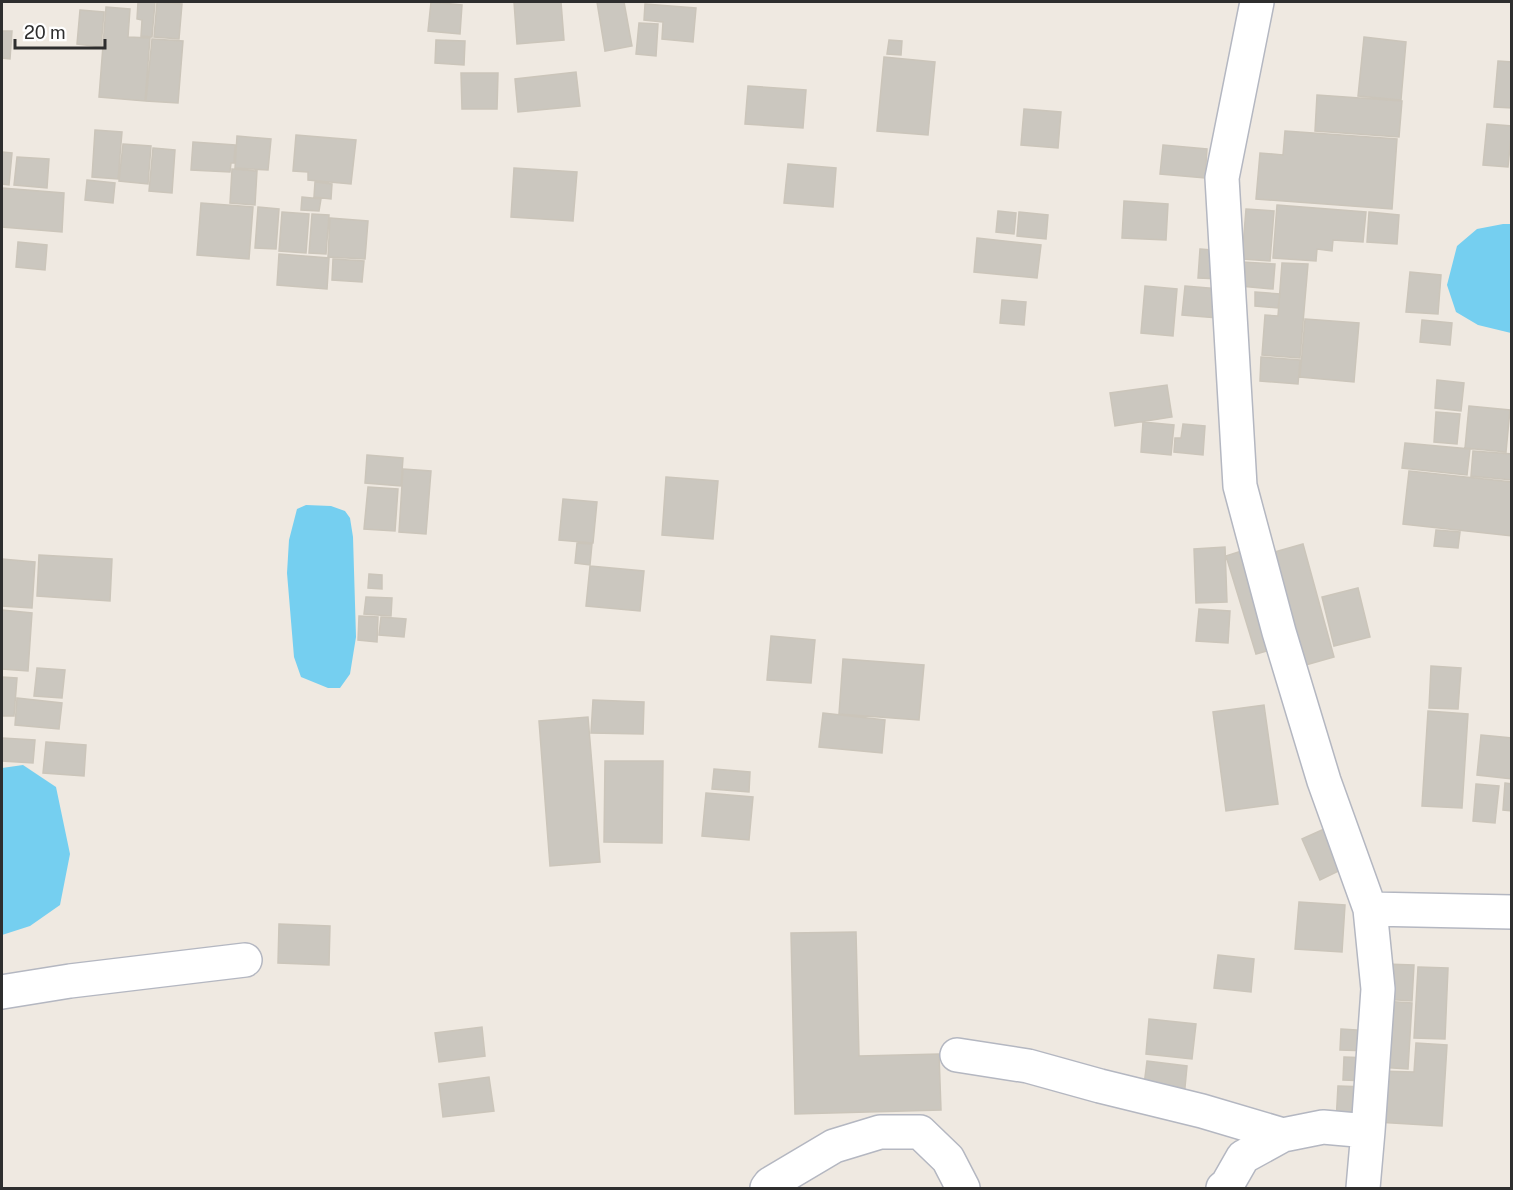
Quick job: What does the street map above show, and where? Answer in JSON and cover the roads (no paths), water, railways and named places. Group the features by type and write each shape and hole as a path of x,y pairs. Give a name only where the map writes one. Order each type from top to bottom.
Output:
{"street":[{"path":"1257,2 1222,178 1240,486 1279,632 1324,781 1370,909 1378,988 1363,1188"},
{"path":"1370,909 1512,912"},
{"path":"2,992 70,981 245,960"},
{"path":"957,1055 1028,1066 1283,1135"},
{"path":"1223,1188 1243,1157 1283,1135 1323,1127 1368,1131"},
{"path":"767,1188 834,1146 880,1132 920,1132 948,1159 963,1188"}],"water":[{"path":"1511,224 1511,333 1478,325 1456,312 1447,285 1457,246 1477,229"},
{"path":"306,505 331,506 345,511 350,518 353,537 356,637 350,674 340,688 328,688 301,677 294,657 287,573 289,540 297,509"},
{"path":"23,765 56,787 70,854 60,905 30,926 2,935 2,768"}]}
